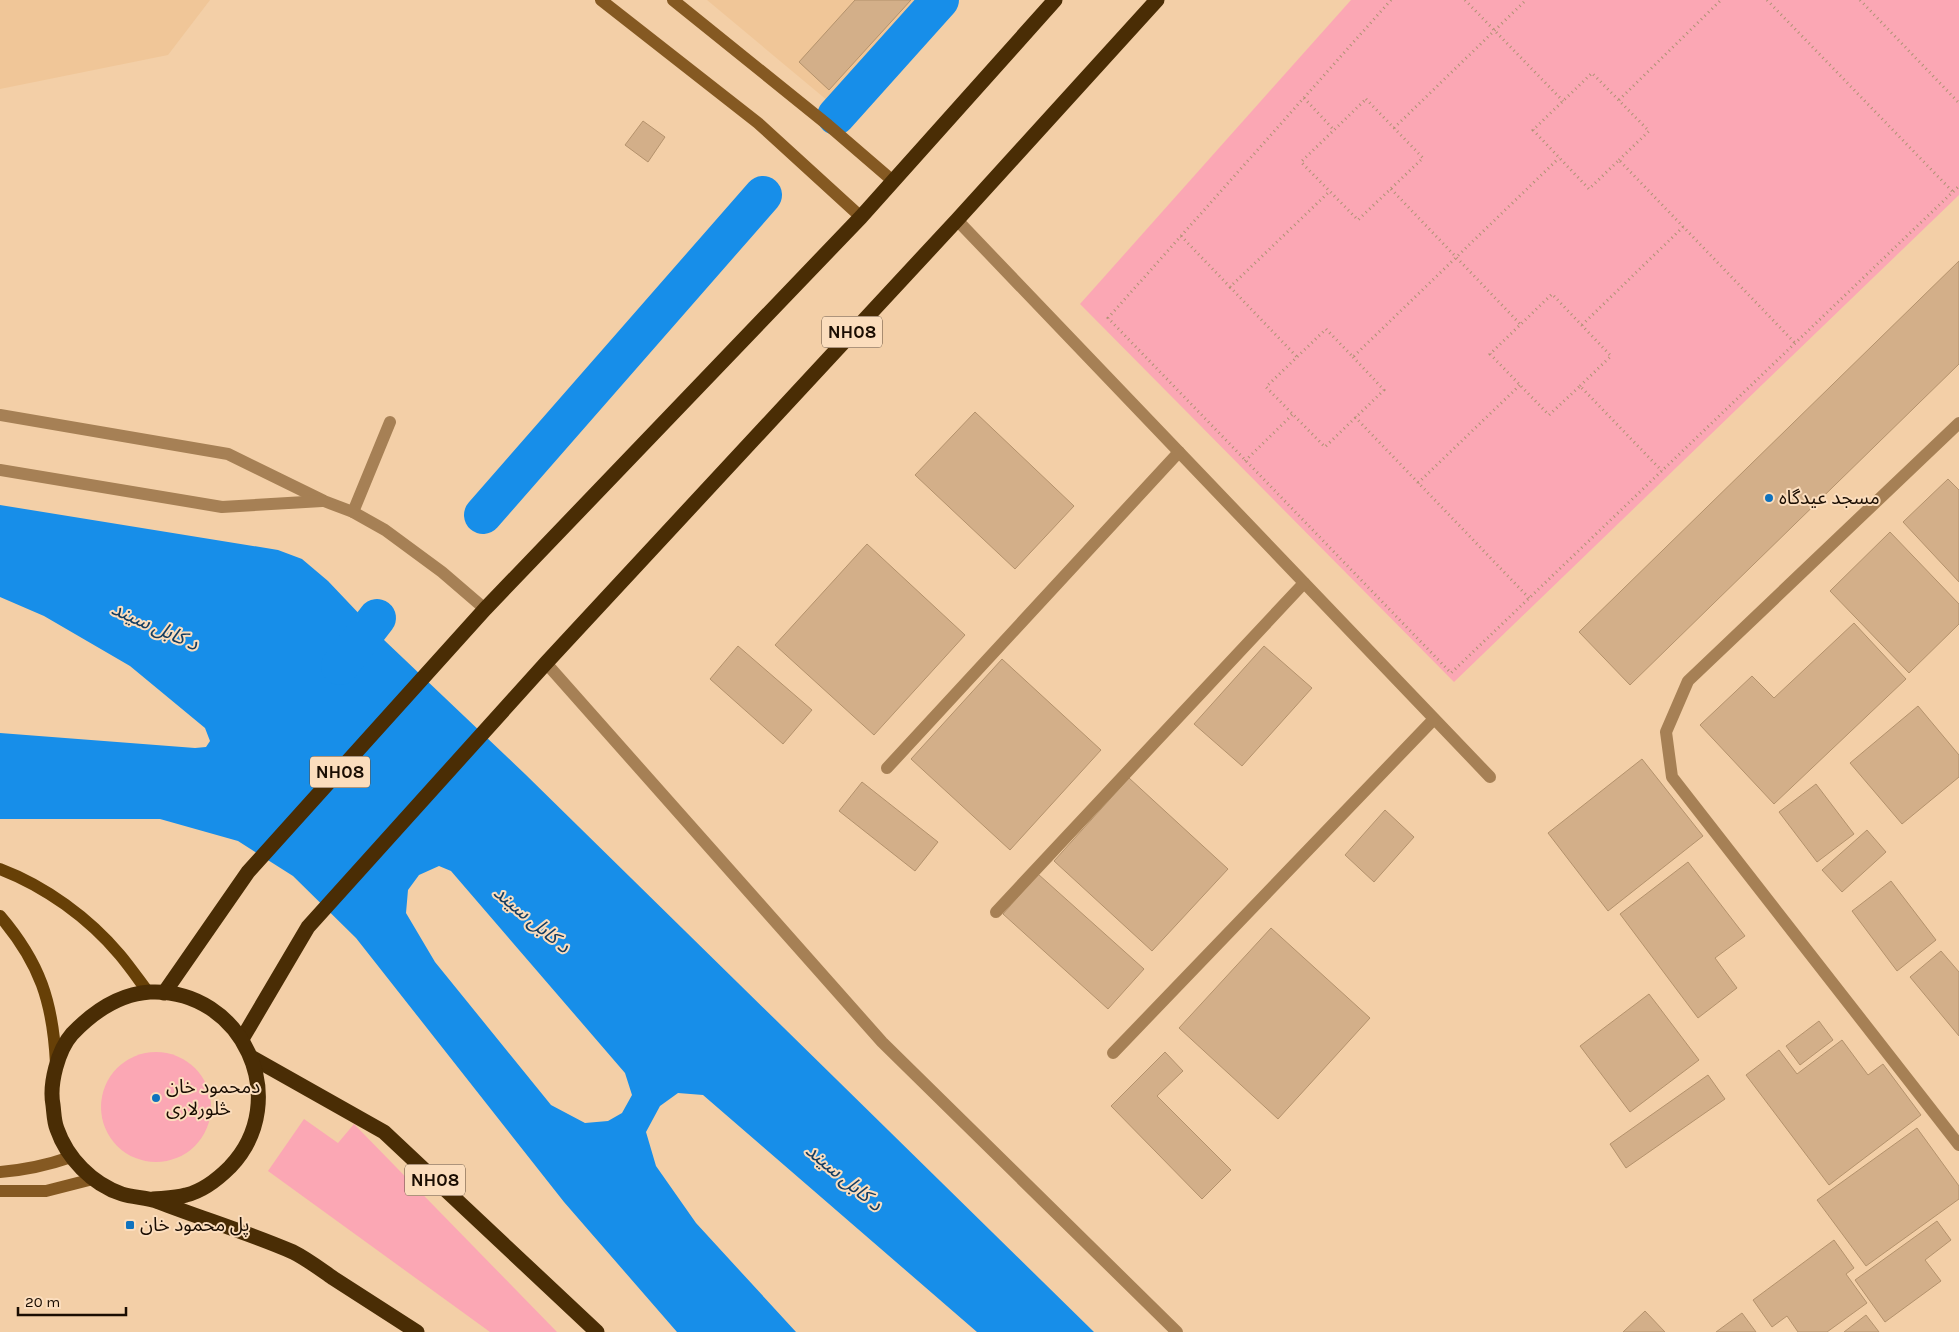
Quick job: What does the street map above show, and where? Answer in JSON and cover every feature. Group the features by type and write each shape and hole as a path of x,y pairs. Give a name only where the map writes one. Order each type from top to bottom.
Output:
{"highway":[{"name":"NH08","path":"164,993 248,872 486,609 861,217 1055,0"},
{"name":"NH08","path":"242,1040 308,927 546,664 957,220 1157,0"},
{"path":"153,1199 187,1195 218,1180 241,1155 256,1124 259,1089 251,1056 242,1040 221,1016 195,1000 164,993 148,992 117,999 90,1015 69,1037 56,1065 51,1096 57,1128 71,1157 93,1179 122,1194 153,1199 295,1253 417,1332"},
{"name":"NH08","path":"251,1056 384,1132 597,1332"}],"main road":[{"path":"601,0 758,123 861,217"},
{"path":"674,0 828,124 893,181"},
{"path":"0,869 51,894 88,923 120,955 148,992"},
{"path":"0,916 18,936 35,966 48,998 54,1031 56,1065"},
{"path":"0,1172 38,1167 71,1157"},
{"path":"0,1191 46,1191 93,1179"}],"street":[{"path":"957,220 1490,777"},
{"path":"0,415 228,454 324,501 353,512 385,530 442,572 486,609"},
{"path":"353,512 390,422"},
{"path":"1959,424 1688,681 1666,732 1672,778 1959,1144"},
{"path":"887,768 1179,452"},
{"path":"0,470 222,507 324,501"},
{"path":"996,912 1304,583"},
{"path":"546,664 882,1042 1177,1332"},
{"path":"1113,1053 1434,719"}],"path":[{"path":"1391,0 1108,318 1451,673 1959,186"},
{"path":"1465,0 1563,101"},
{"path":"1394,128 1526,0"},
{"path":"1618,100 1721,0"},
{"path":"1767,0 1953,192"},
{"path":"1860,0 1959,103"},
{"path":"1592,72 1649,131 1589,189 1532,130 1563,101 1592,72"},
{"path":"1304,98 1334,130"},
{"path":"1366,99 1394,128 1423,158 1358,220 1301,162 1366,99"},
{"path":"1353,357 1559,158"},
{"path":"1619,160 1795,343"},
{"path":"1391,189 1521,325"},
{"path":"1230,287 1330,191"},
{"path":"1582,325 1683,227"},
{"path":"1181,236 1297,357"},
{"path":"1552,294 1611,356 1549,415 1490,354 1521,325 1552,294"},
{"path":"1326,329 1353,357 1384,390 1325,447 1266,387 1326,329"},
{"path":"1418,483 1520,385"},
{"path":"1580,386 1662,471"},
{"path":"1245,461 1293,414"},
{"path":"1356,418 1529,598"}],"shaded area":[{"path":"0,0 210,0 168,55 0,89"},
{"path":"707,0 918,0 828,101"},
{"path":"1351,0 1959,0 1959,195 1454,682 1080,304"},
{"path":"156,1052 177,1056 195,1068 207,1086 211,1107 207,1128 195,1146 177,1158 156,1162 135,1158 117,1146 105,1128 101,1107 105,1086 117,1068 135,1056"},
{"path":"304,1119 338,1143 354,1124 557,1332 490,1332 268,1171"}],"water":[{"name":"د کابل سيند","path":"0,505 278,550 302,559 328,581 383,639 525,774 1094,1332 977,1332 703,1095 678,1093 660,1106 646,1132 656,1166 696,1223 796,1332 677,1332 564,1202 356,938 293,876 238,841 160,819 0,819 0,733 195,748 206,747 210,741 205,728 130,666 44,616 0,597","holes":["439,866 451,871 625,1073 632,1095 622,1113 608,1121 585,1123 551,1105 435,962 406,913 408,890 419,875"]}],"building":[{"path":"855,0 911,0 829,90 799,62"},
{"path":"643,121 665,137 648,162 625,145"},
{"name":"مسجد عیدگاه","path":"1959,261 1959,364 1630,685 1579,632"},
{"path":"975,412 1074,506 1015,569 915,475"},
{"path":"1948,479 1959,490 1959,582 1903,522"},
{"path":"1890,532 1959,604 1959,624 1909,673 1830,591"},
{"path":"867,544 965,635 874,735 775,645"},
{"path":"1854,623 1906,679 1774,804 1700,725 1752,676 1774,698"},
{"path":"738,646 812,710 783,744 710,679"},
{"path":"1264,646 1312,688 1242,766 1194,724"},
{"path":"1002,659 1101,750 1010,850 911,759"},
{"path":"1918,706 1959,755 1959,777 1902,824 1850,763"},
{"path":"1642,759 1703,836 1608,911 1548,833"},
{"path":"1129,778 1228,869 1152,951 1054,861"},
{"path":"862,782 938,842 915,871 839,811"},
{"path":"1816,784 1854,834 1817,862 1779,812"},
{"path":"1385,810 1414,837 1374,882 1345,855"},
{"path":"1867,830 1886,852 1842,892 1822,870"},
{"path":"1688,862 1745,936 1715,958 1737,988 1698,1018 1620,914"},
{"path":"1038,874 1144,969 1108,1009 1003,914"},
{"path":"1891,881 1936,940 1897,971 1852,911"},
{"path":"1271,928 1370,1018 1278,1119 1179,1028"},
{"path":"1941,951 1959,972 1959,1036 1910,977"},
{"path":"1649,994 1699,1060 1630,1112 1580,1046"},
{"path":"1819,1021 1833,1040 1800,1065 1786,1046"},
{"path":"1842,1040 1868,1075 1883,1064 1921,1115 1829,1185 1746,1075 1779,1050 1797,1074"},
{"path":"1165,1052 1183,1071 1157,1096 1231,1170 1202,1199 1111,1106"},
{"path":"1708,1075 1725,1099 1626,1168 1610,1144"},
{"path":"1917,1128 1959,1186 1959,1199 1866,1266 1817,1200"},
{"path":"1937,1221 1951,1240 1925,1260 1941,1281 1885,1322 1855,1280"},
{"path":"1834,1240 1854,1268 1846,1274 1867,1303 1827,1332 1798,1332 1787,1316 1772,1327 1753,1300"},
{"path":"1645,1311 1665,1332 1623,1332"},
{"path":"1742,1313 1756,1332 1716,1332"},
{"path":"1866,1315 1879,1332 1844,1332"}],"waterway":[{"path":"836,116 940,0"},
{"path":"483,515 763,195"},
{"path":"340,666 377,618"}],"place":[{"name":"مسجد عیدگاه","path":"1769,498"},
{"name":"دمحمود خان څلورلاری","path":"156,1098"},
{"name":"پل محمود خان","path":"130,1225"}]}
